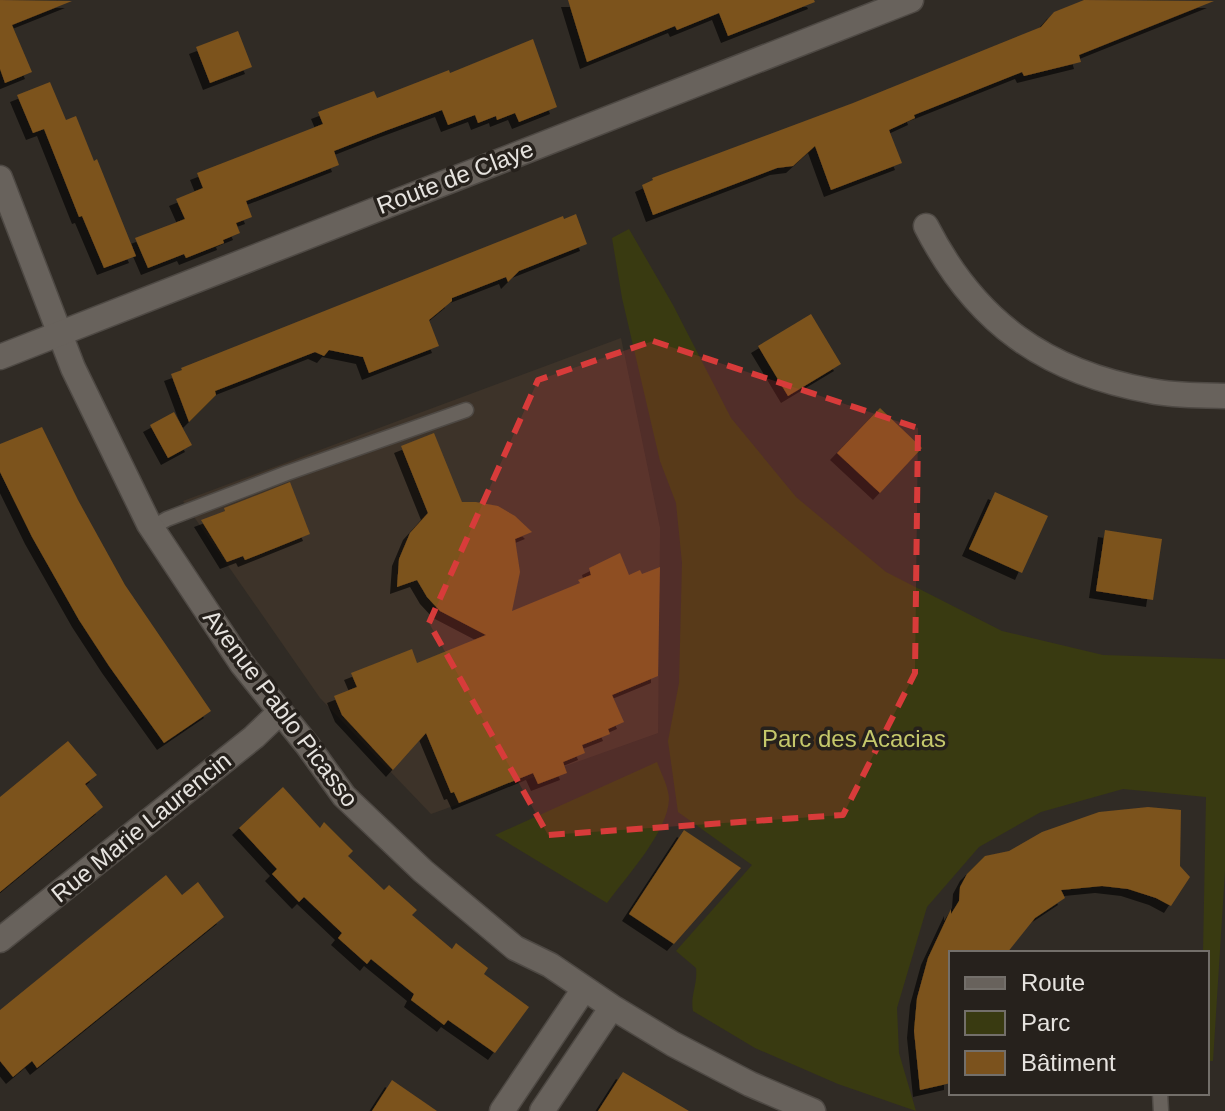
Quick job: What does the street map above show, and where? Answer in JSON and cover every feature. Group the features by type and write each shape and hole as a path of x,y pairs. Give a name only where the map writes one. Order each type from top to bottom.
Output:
{"street":[{"name":"Route de Claye","path":"0,357 911,0"},
{"name":"Avenue Pablo Picasso","path":"0,178 73,368 151,528 242,664 344,796 423,871 515,948 550,965 673,1044 750,1084 813,1111"},
{"path":"926,226 942,257 968,292 999,324 1034,351 1075,371 1153,392 1225,396"},
{"name":"Rue Marie Laurencin","path":"0,940 254,737 279,713"},
{"path":"502,1111 584,989"},
{"path":"542,1111 612,1007"}],"lane":[{"path":"151,528 287,473 466,410"}],"highlighted area":[{"path":"653,341 918,428 915,673 843,815 548,835 429,623 538,380"}],"shaded area":[{"path":"621,338 660,528 658,733 431,814 320,698 183,501"}],"green space":[{"name":"Parc des Acacias","path":"629,229 673,305 731,418 796,497 886,572 1002,631 1103,655 1225,659 1225,871 1213,1061 1209,1061 1209,951 1203,951 1206,797 1123,789 1041,812 979,847 927,907 897,1008 899,1053 916,1111 838,1084 755,1048 693,1011 696,968 676,951 752,865 678,812 668,741 679,683 682,563 676,503 660,461 622,298 612,238"},
{"path":"657,762 669,795 667,812 645,854 607,903 495,835"}],"building":[{"path":"0,0 72,1 12,25 32,72 5,83 0,69"},
{"path":"568,0 815,2 728,36 719,13 677,30 675,26 587,62"},
{"path":"1084,0 1214,1 1079,55 1081,62 1024,76 1022,72 914,115 915,118 889,130 902,163 831,190 815,146 793,166 777,168 653,215 642,185 652,178 853,103 1041,27 1054,12"},
{"path":"238,31 252,67 210,83 196,47"},
{"path":"533,39 557,107 519,122 515,113 478,123 475,115 448,125 442,110 334,151 339,165 246,201 252,217 236,223 240,233 186,258 184,254 148,268 135,238 185,219 176,199 203,188 197,173 323,124 318,112 374,91 377,98 449,70 450,73"},
{"path":"50,82 66,120 76,116 136,256 104,268 82,216 79,217 44,129 33,133 17,95"},
{"path":"576,214 587,244 519,271 508,282 506,277 452,298 429,320 439,346 369,373 363,357 329,350 324,356 315,352 215,391 216,395 189,422 171,374 181,368 563,216 564,219"},
{"path":"811,314 841,364 788,396 758,346"},
{"path":"880,408 922,448 880,493 837,453"},
{"path":"174,412 192,445 168,458 150,425"},
{"path":"42,427 125,585 211,711 164,743 79,620 0,472 0,444"},
{"path":"434,433 462,502 498,506 532,532 515,539 520,572 512,611 580,583 578,580 591,575 589,568 620,553 629,575 660,567 658,676 612,695 624,722 608,729 610,734 582,745 585,753 563,762 567,773 538,784 533,773 459,803 454,792 451,793 426,733 393,770 342,715 334,696 357,687 351,673 412,649 417,663 486,635 440,611 417,580 397,587 399,559 410,533 428,513 401,446"},
{"path":"290,482 310,534 245,560 243,556 227,562 201,520"},
{"path":"995,492 1048,516 1022,573 969,549"},
{"path":"1105,530 1162,539 1153,600 1096,591"},
{"path":"68,741 97,775 85,784 103,807 0,892 0,797"},
{"path":"283,787 320,828 324,822 353,851 348,856 384,890 389,885 417,910 412,915 452,949 456,943 488,968 484,974 529,1007 495,1053 448,1020 444,1025 411,1000 414,994 371,959 367,964 338,938 342,933 304,897 299,902 272,874 277,869 239,828"},
{"path":"1148,807 1181,810 1180,866 1190,877 1171,906 1128,889 1102,886 1061,890 1065,898 1035,918 1009,951 949,951 949,1083 920,1090 914,1031 917,998 928,958 951,909 951,914 959,901 960,887 967,874 985,856 1009,851 1042,832 1099,812"},
{"path":"684,830 741,868 674,944 629,914"},
{"path":"166,875 182,895 198,882 224,917 37,1068 32,1061 13,1077 0,1061 0,1010"},
{"path":"623,1072 689,1111 598,1111"},
{"path":"392,1080 437,1111 372,1111"}]}
